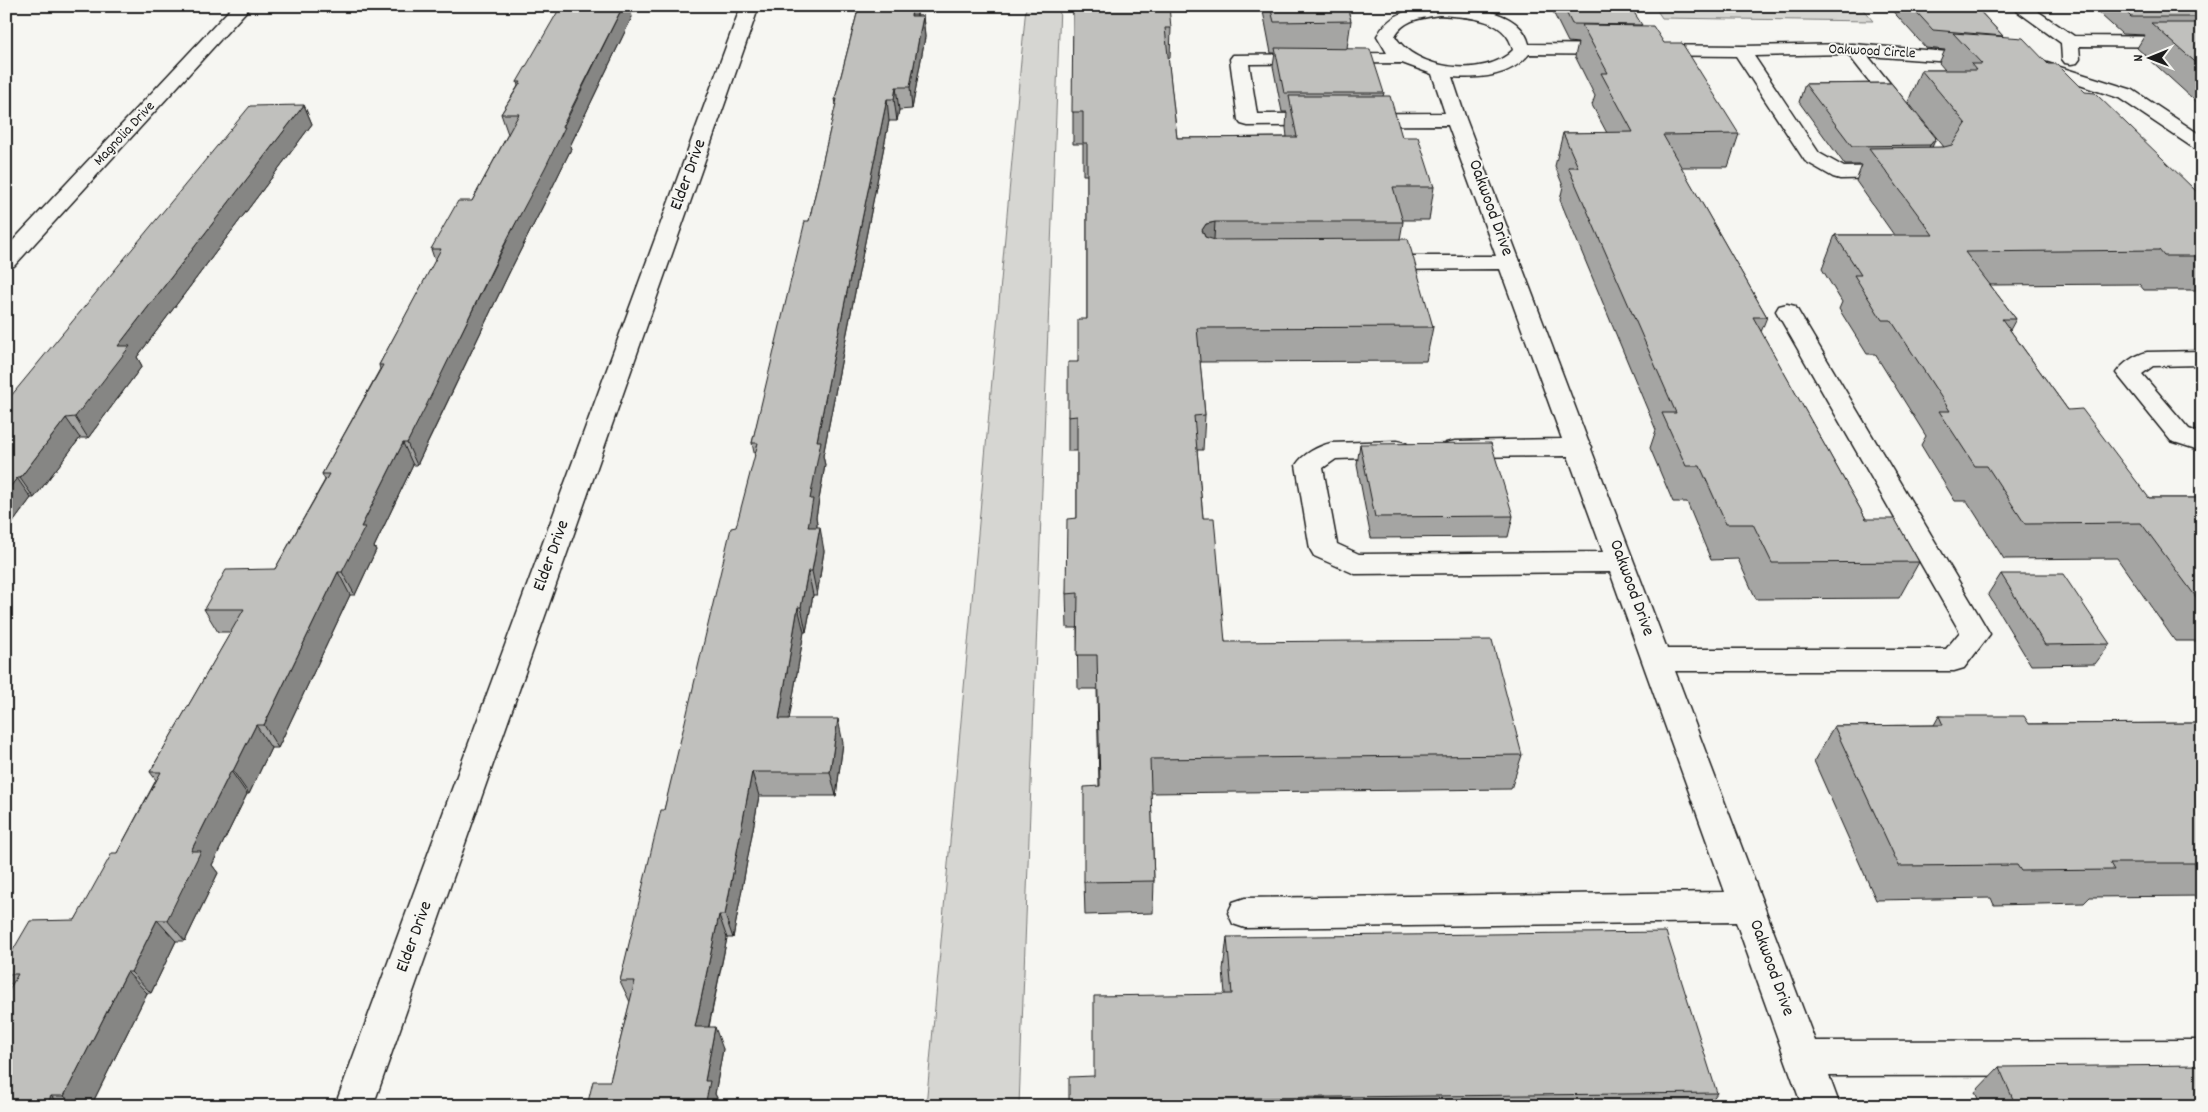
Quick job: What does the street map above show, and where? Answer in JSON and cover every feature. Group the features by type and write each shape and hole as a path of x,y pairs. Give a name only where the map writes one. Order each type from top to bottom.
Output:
{"street":[{"name":"Magnolia Drive","path":"6,261 243,6"},
{"name":"Elder Drive","path":"354,1106 750,6"},
{"path":"2018,6 2070,41 2202,42"},
{"path":"1449,8 1482,15 1501,22 1515,31 1522,41 1522,49 1514,60 1501,67 1474,72 1440,70 1416,64 1390,46 1386,36 1390,26 1400,12 1418,13 1449,8"},
{"path":"2070,41 2072,76"},
{"name":"Oakwood Circle","path":"1522,49 1742,51 1853,49 1998,61"},
{"path":"1853,49 1915,126"},
{"path":"1742,51 1812,157 1840,173 1910,172"},
{"path":"1405,58 1238,58 1248,120 1456,119"},
{"path":"2017,62 2037,64 2126,94 2202,145"},
{"name":"Oakwood Drive","path":"1440,70 1456,119 1579,446 1821,1106"},
{"path":"1362,263 1510,262"},
{"path":"1657,660 1954,660 1976,634 1787,312"},
{"path":"2202,358 2147,359 2128,373 2180,435 2202,443"},
{"path":"1579,446 1331,451 1309,465 1324,549 1355,564 1621,562"},
{"path":"1245,913 1749,907"},
{"path":"1805,1059 2202,1057"}],"shaded area":[{"path":"1026,6 1060,6 1019,1106 926,1106"},
{"path":"1654,6 1860,6 1873,21 1662,18"}],"building":[{"path":"561,6 623,6 562,127 565,127 545,168 502,249 407,443 403,443 361,527 365,527 342,572 338,572 264,725 256,725 191,851 201,851 167,920 157,920 131,972 127,972 64,1096 51,1096 46,1106 6,1106 6,995 18,974 6,974 6,962 30,921 75,920 112,853 117,853 161,772 150,772 244,609 204,609 226,570 275,569 329,474 322,474 383,365 379,365 441,249 431,249 458,201 472,201 519,114 501,114 521,82 517,82"},
{"path":"859,6 913,6 911,16 923,16 910,87 896,87 894,99 887,99 832,364 817,441 821,441 810,499 813,499 808,527 820,527 812,571 808,571 801,607 798,607 779,719 838,719 830,772 752,772 725,915 719,915 695,1027 715,1027 705,1081 710,1081 705,1106 587,1106 593,1081 610,1081 635,981 620,981 661,810 664,810 731,528 736,527 758,443 752,443 805,221 809,221 837,99 835,99"},
{"path":"1073,6 1169,6 1171,28 1165,28 1177,138 1297,137 1289,96 1390,96 1402,137 1418,137 1434,187 1393,187 1403,222 1215,222 1206,224 1202,230 1205,237 1215,240 1408,239 1433,327 1197,328 1205,415 1194,416 1203,518 1214,518 1225,642 1492,640 1522,755 1150,759 1154,881 1084,882 1084,787 1100,786 1097,655 1077,655 1078,593 1066,594 1067,519 1077,518 1077,416 1068,417 1068,362 1078,362 1078,319 1087,319 1087,143 1083,143 1083,112 1072,112"},
{"path":"1270,6 1347,6 1351,21 1274,22"},
{"path":"1563,6 1630,6 1642,25 1572,24"},
{"path":"1911,6 1975,6 2003,36 1933,30"},
{"path":"2120,6 2188,6 2201,17 2131,17"},
{"path":"2151,23 2202,23 2202,68"},
{"path":"1582,25 1653,26 1664,43 1682,43 1739,134 1663,135 1767,317 1753,317 1866,519 1895,519 1919,562 1772,563 1753,524 1726,524 1700,466 1686,466 1662,413 1676,413 1568,167 1578,167 1563,133 1633,132 1601,73 1608,73"},
{"path":"1953,33 2023,38 2048,64 2057,64 2085,92 2095,93 2197,192 2202,192 2202,256 2164,256 2159,250 1965,252 2016,319 2002,319 2068,410 2082,409 2149,498 2202,498 2202,605 2141,523 2025,524 1987,466 1975,466 1939,411 1950,411 1891,320 1882,320 1854,275 1861,275 1835,235 1933,235 1869,148 1944,147 1952,145 1966,124 1921,70 1976,70 1971,64 1982,64"},
{"path":"1275,48 1370,49 1384,93 1284,93"},
{"path":"1891,83 1936,138 1930,145 1852,146 1805,84"},
{"path":"304,105 118,346 130,346 75,417 66,418 20,478 17,478 6,492 6,402 250,106"},
{"path":"1491,443 1513,516 1375,517 1360,444"},
{"path":"2001,574 2063,574 2110,644 2045,645"},
{"path":"1939,716 2024,716 2029,724 2202,723 2202,863 2110,863 2114,870 2021,871 2017,865 1899,866 1834,726 1943,725"},
{"path":"1666,932 1717,1093 1244,1098 1244,1106 1069,1106 1069,1077 1094,1076 1094,996 1232,994 1227,937"},
{"path":"2202,1065 2202,1106 2016,1106 1999,1067"}]}
